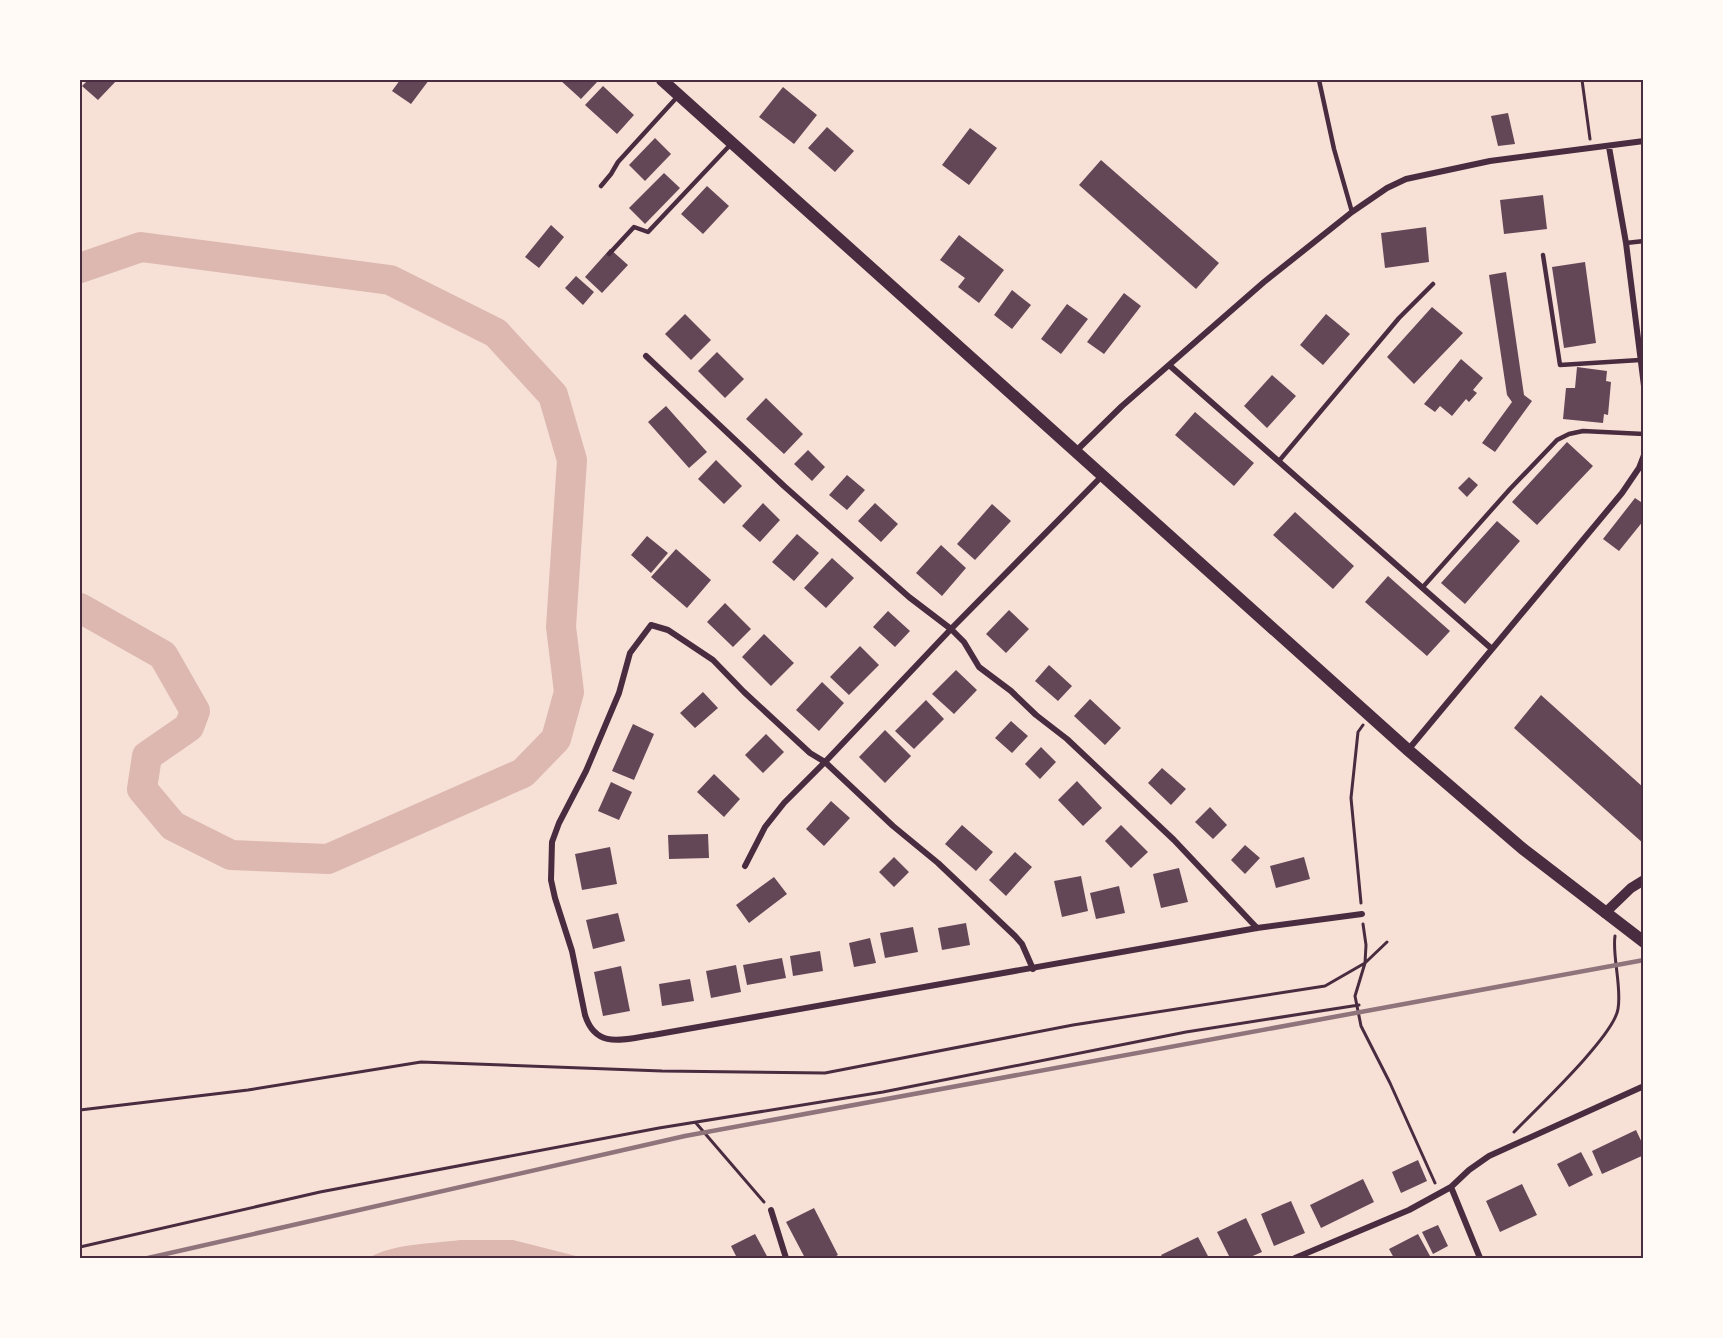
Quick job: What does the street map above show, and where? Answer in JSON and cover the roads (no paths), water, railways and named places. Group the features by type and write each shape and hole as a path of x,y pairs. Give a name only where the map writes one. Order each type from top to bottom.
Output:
{"main road":[{"path":"662,80 1408,750 1523,849 1644,942"}],"street":[{"path":"1076,452 1122,406 1264,282 1352,212 1387,188 1406,179 1490,160 1644,141"},
{"path":"1609,147 1626,243 1644,386"},
{"path":"646,356 784,486 909,597 951,629 964,642 979,667 1067,739 1174,840 1257,928"},
{"path":"1169,365 1492,649"},
{"path":"1408,750 1622,493 1639,468 1644,455"},
{"path":"745,867 765,827 784,803 1102,476"},
{"path":"1033,969 1022,944 1015,936 938,863 871,806 825,762 810,753 713,660 668,630 651,625 630,653 620,693 552,842 550,859 555,898 572,951 585,1015 594,1034 614,1041 653,1035 1033,969 1257,928 1362,914"},
{"path":"1605,913 1631,888 1644,880"},
{"path":"1295,1258 1409,1210 1451,1187 1489,1156 1644,1086"},
{"path":"1451,1187 1480,1258"},
{"path":"771,1210 786,1258"}],"lane":[{"path":"1319,80 1334,149 1352,212"},
{"path":"601,186 618,162 679,95"},
{"path":"609,254 634,227 648,232 732,143"},
{"path":"1626,243 1644,241"},
{"path":"1543,255 1560,365 1640,360"},
{"path":"1279,461 1399,318 1433,284"},
{"path":"1422,588 1557,440 1583,431 1644,434"}],"waterway":[{"path":"80,268 141,247 390,280 496,333 553,395 572,460 561,627 569,692 556,739 523,773 328,859 231,855 173,826 142,789 147,756 189,727 195,711 163,655 80,608"}],"railway":[{"path":"148,1258 685,1136 1644,960"}]}
